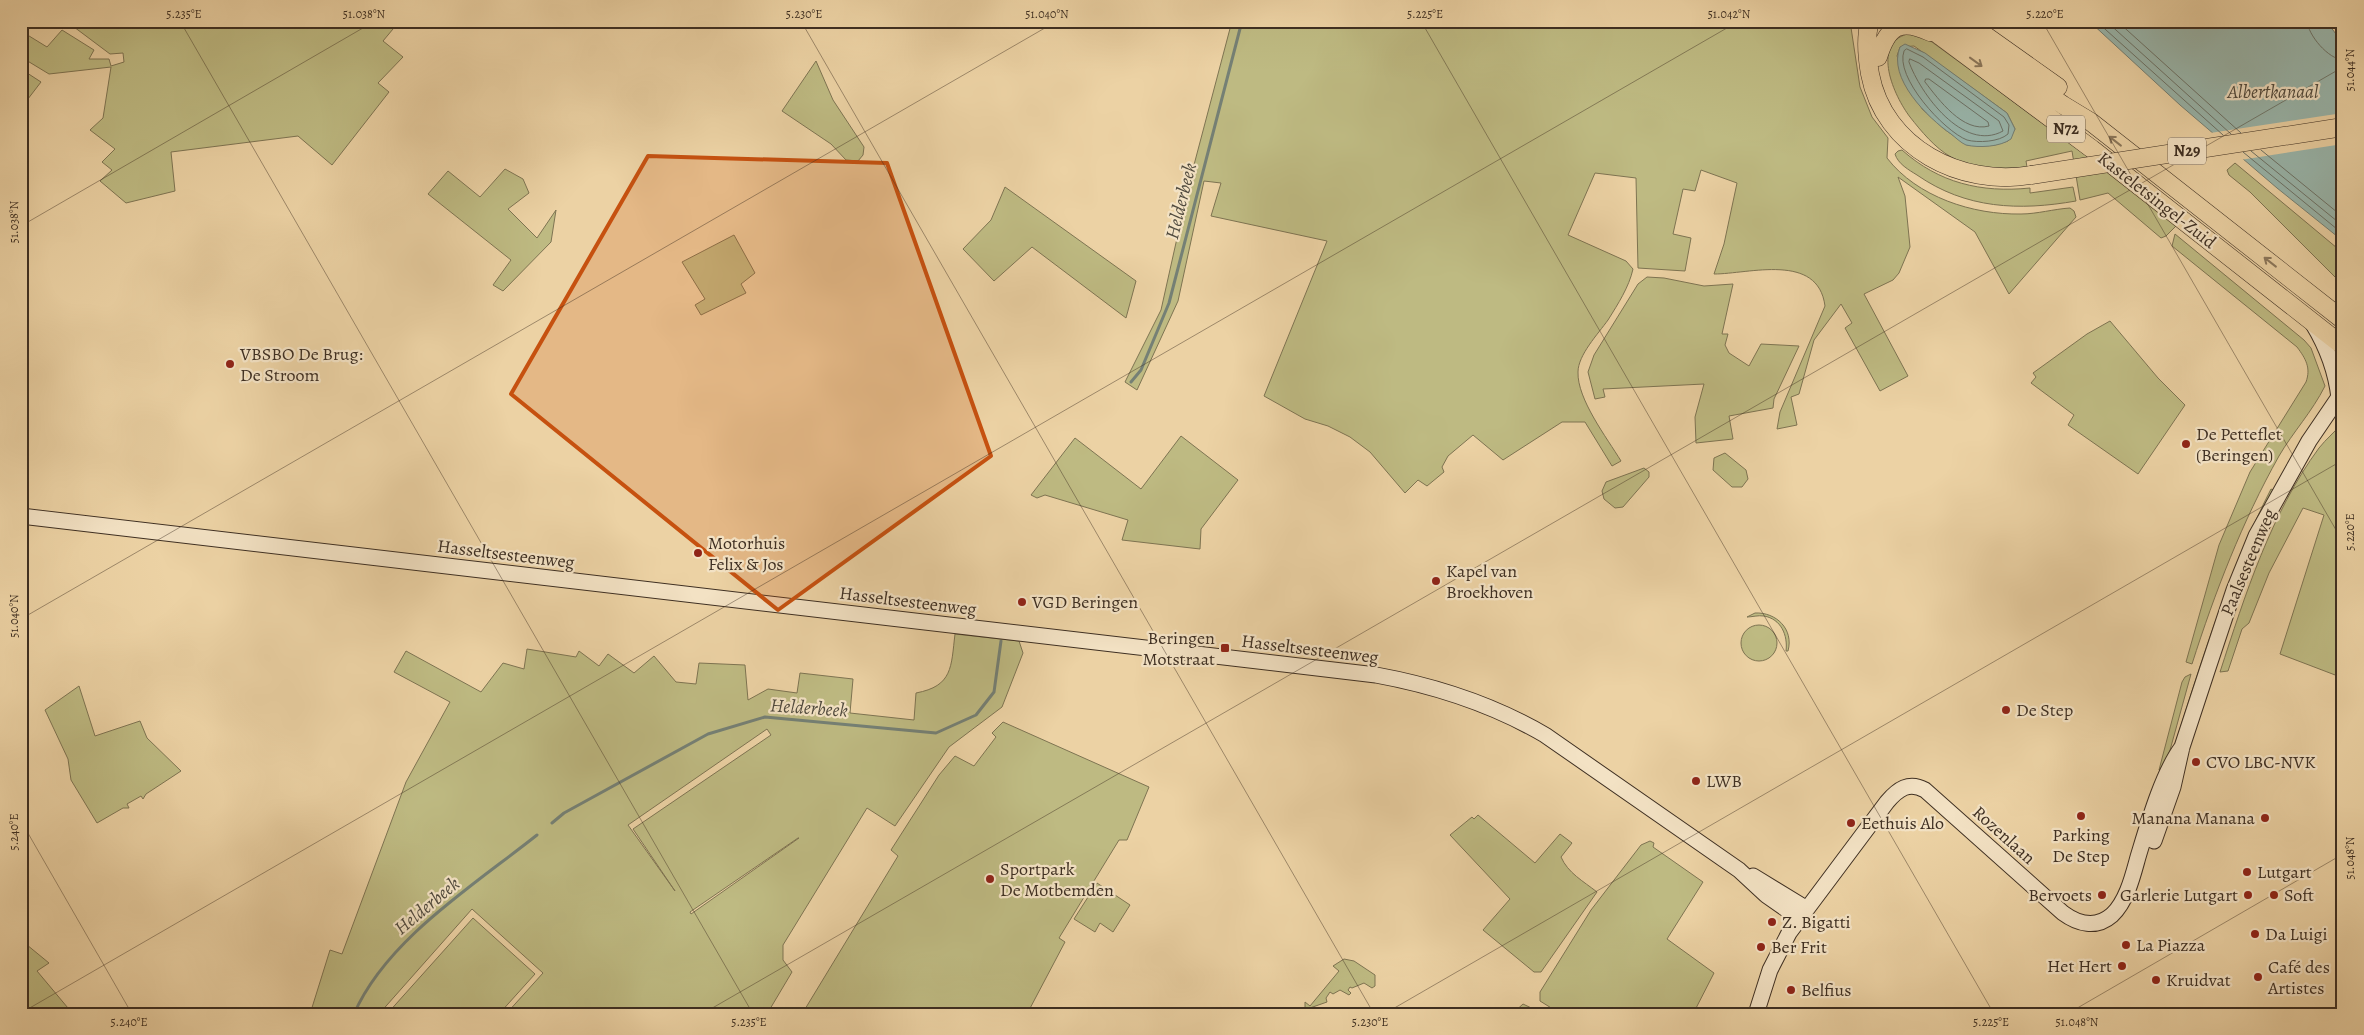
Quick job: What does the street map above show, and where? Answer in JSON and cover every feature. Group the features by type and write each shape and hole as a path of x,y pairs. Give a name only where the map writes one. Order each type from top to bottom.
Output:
{"main road":[{"name":"N29","path":"1882,21 1876,39 1878,58 1886,91 1894,108 1927,153"},
{"name":"Kasteletsingel-Zuid","path":"1920,21 1940,27 2091,122 2343,320"},
{"name":"Kasteletsingel-Zuid","path":"1965,21 2056,85 2091,122"},
{"path":"1878,58 1889,34 1902,26 1940,27"},
{"name":"N29","path":"1867,27 1871,80 1884,114 1900,135 1953,168 1986,177 2031,175 2343,127"},
{"name":"Kasteletsingel-Zuid","path":"1940,27 2343,346"}],"street":[{"path":"2310,320 2329,355 2341,395"},
{"name":"Paalsesteenweg","path":"2098,922 2109,917 2117,909 2136,869 2160,792 2182,747 2234,590 2256,536 2309,440 2341,395"},
{"name":"Hasseltsesteenweg","path":"21,516 1338,670 1402,680 1472,700 1527,725 1575,755 1739,870 1766,895 1804,914"},
{"name":"Rozenlaan","path":"1804,914 1894,793 1906,786 1914,786 1925,790 2063,913 2080,923 2098,922"},
{"path":"1756,1014 1777,955 1804,914"}],"highlighted area":[{"path":"648,156 887,163 991,456 778,610 511,394"}],"shaded area":[{"path":"66,21 396,21 398,23 383,41 403,57 378,83 389,92 332,165 298,136 171,152 175,191 126,203 100,181 112,170 102,162 115,149 90,130 103,118 111,67 49,74 21,57 21,31 47,47 62,30 94,50 89,59 109,59 111,66 124,62 123,53 110,54"},
{"path":"1232,21 1850,21 1860,87 1872,117 1888,138 1887,158 1899,172 1930,193 1965,207 1984,211 2021,214 2070,208 2074,211 2076,217 2009,294 1975,232 1898,177 1905,196 1910,247 1899,273 1893,280 1864,294 1908,376 1880,391 1845,328 1852,323 1841,304 1814,340 1799,394 1791,397 1797,425 1777,429 1780,412 1825,306 1820,289 1810,278 1796,272 1763,270 1714,274 1724,244 1737,183 1701,170 1695,191 1683,189 1673,234 1691,238 1685,271 1638,268 1636,178 1595,173 1568,235 1626,261 1633,269 1619,302 1581,359 1578,372 1579,383 1587,406 1621,461 1612,466 1585,422 1562,422 1503,460 1473,435 1448,456 1442,467 1444,472 1427,486 1418,480 1405,493 1370,452 1350,437 1328,426 1305,419 1264,396 1327,241 1211,216 1221,183 1204,181 1178,301 1137,390 1125,382 1161,310 1190,180"},
{"path":"1907,34 1923,36 2074,146 2176,226 2166,236 2161,238 2108,193 2080,200 2072,151 2026,161 2027,167 2008,168 1988,168 1969,164 1951,157 1934,144 1919,128 1898,97 1889,72 1888,60 1890,49 1896,40","holes":["1914,46 2007,113 2015,129 2008,141 1995,145 1967,145 1944,129 1922,109 1897,56 1900,47"]},
{"path":"816,61 833,100 864,147 863,155 858,161 846,160 831,144 782,111"},
{"path":"21,69 41,82 21,108"},
{"path":"1902,150 1931,171 1962,183 1995,189 2030,188 2030,193 2073,187 2076,201 2034,206 2014,206 1974,201 1954,195 1907,169 1901,164 1895,154"},
{"path":"2235,163 2343,253 2343,285 2250,192 2229,175 2227,170"},
{"path":"505,169 523,179 529,193 508,209 537,238 556,210 551,242 503,291 493,285 511,260 428,194 448,171 480,197"},
{"path":"1005,187 1136,281 1126,318 1032,247 994,281 963,249 991,220"},
{"path":"2175,234 2304,340 2311,348 2325,386 2279,456 2253,506 2220,584 2192,664 2186,662 2219,545 2250,472 2306,382 2308,368 2297,347 2172,246"},
{"path":"734,235 755,273 741,284 746,293 701,315 695,305 705,299 682,262"},
{"path":"1647,277 1664,278 1704,286 1733,284 1722,334 1728,334 1725,345 1729,353 1749,366 1761,344 1799,346 1774,399 1773,408 1729,416 1733,439 1696,443 1695,417 1704,384 1603,389 1605,397 1595,399 1588,372 1594,355 1638,284"},
{"path":"2110,321 2158,378 2185,405 2138,474 2068,425 2074,415 2031,383 2036,377 2033,373 2087,334"},
{"path":"2343,422 2343,678 2280,654 2324,515 2303,508 2269,573 2249,623 2242,629 2228,671 2220,672 2239,614 2273,527 2302,473 2319,448"},
{"path":"1181,436 1238,480 1201,529 1200,549 1122,540 1128,520 1045,495 1037,498 1031,495 1075,438 1141,489"},
{"path":"1725,453 1746,470 1748,479 1742,487 1732,487 1713,470 1714,458"},
{"path":"1644,468 1649,472 1649,477 1623,507 1615,508 1604,499 1602,491 1606,482"},
{"path":"2271,489 2273,490 2241,557 2177,745 2175,744 2218,615 2242,551"},
{"path":"1755,613 1770,615 1782,623 1788,636 1788,651 1786,651 1786,639 1779,624 1775,620 1764,616 1747,617"},
{"path":"1759,625 1766,626 1772,630 1776,636 1776,650 1772,656 1766,660 1759,661 1752,660 1746,656 1742,650 1741,643 1742,636 1746,630 1752,626"},
{"path":"955,634 1019,641 1023,653 1002,707 949,747 895,826 867,808 783,945 783,960 792,972 767,1014 506,1014 543,973 472,909 379,1014 310,1014 330,950 342,954 406,782 450,702 394,672 406,651 481,692 503,663 524,669 527,649 576,657 579,651 599,666 608,654 634,673 654,656 676,682 696,684 699,663 745,665 748,700 768,689 797,693 800,673 853,679 850,713 914,720 916,693 937,685 944,680 948,673 951,665","holes":["767,729 771,735 633,829 675,891 628,825","799,838 691,914 690,912"]},
{"path":"2191,674 2167,761 2159,770 2182,682 2185,677"},
{"path":"79,686 95,736 140,721 147,738 181,771 146,794 143,799 141,796 127,804 129,808 123,808 97,823 71,780 68,759 45,710"},
{"name":"Sportpark De Motbemden","path":"1003,722 1149,787 1127,840 1119,840 1059,938 1065,942 1027,1014 802,1014 898,856 891,850 939,775 955,756 974,766 996,737 992,733"},
{"path":"1478,815 1535,863 1560,834 1572,843 1561,857 1564,863 1576,876 1597,892 1541,972 1534,972 1483,930 1510,899 1450,835 1472,817 1474,819"},
{"path":"1650,841 1654,843 1653,847 1703,882 1667,939 1714,973 1693,1014 1561,1014 1540,1001 1540,992 1591,910 1641,845"},
{"path":"1097,883 1130,905 1113,932 1100,923 1095,932 1074,919"},
{"path":"473,918 535,974 499,1014 387,1014"},
{"path":"21,940 49,963 37,971 73,1014 21,1014"},
{"path":"1344,959 1354,961 1375,975 1375,986 1372,988 1364,983 1352,988 1350,987 1348,990 1351,993 1349,995 1340,990 1333,994 1330,992 1326,998 1327,1002 1307,1009 1305,1002 1310,1006 1339,971 1333,966"},
{"path":"1523,1004 1544,1014 1512,1014"}],"water":[{"name":"Albertkanaal","path":"2089,21 2324,21 2343,44 2343,241 2277,188 2180,105"},
{"path":"1905,44 1925,53 2007,113 2015,129 2011,139 2001,144 1989,146 1966,145 1931,118 1912,96 1904,84 1899,71 1900,47"}],"pier":[{"path":"2343,113 2343,144 2240,160 2210,133"}],"waterway":[{"name":"Helderbeek","path":"1131,382 1141,370 1169,303 1242,21"},
{"name":"Helderbeek","path":"552,823 564,813 708,734 765,717 936,733 976,715 994,692 1001,641"},
{"name":"Helderbeek","path":"354,1014 368,987 409,938 460,894 537,835"}],"place":[{"name":"VBSBO De Brug: De Stroom","path":"230,364"},
{"name":"De Petteflet (Beringen)","path":"2186,444"},
{"name":"Motorhuis Felix & Jos","path":"698,553"},
{"name":"Kapel van Broekhoven","path":"1436,581"},
{"name":"VGD Beringen","path":"1022,602"},
{"name":"Beringen Motstraat","path":"1225,648"},
{"name":"De Step","path":"2006,710"},
{"name":"CVO LBC-NVK","path":"2196,762"},
{"name":"LWB","path":"1696,781"},
{"name":"Parking De Step","path":"2081,816"},
{"name":"Manana Manana","path":"2265,818"},
{"name":"Eethuis Alo","path":"1851,823"},
{"name":"Lutgart","path":"2247,872"},
{"name":"Sportpark De Motbemden","path":"990,879"},
{"name":"Bervoets","path":"2102,895"},
{"name":"Garlerie Lutgart","path":"2248,895"},
{"name":"Soft","path":"2274,895"},
{"name":"Z. Bigatti","path":"1772,922"},
{"name":"Da Luigi","path":"2255,934"},
{"name":"La Piazza","path":"2126,945"},
{"name":"Ber Frit","path":"1761,947"},
{"name":"Het Hert","path":"2122,966"},
{"name":"Café des Artistes","path":"2258,977"},
{"name":"Kruidvat","path":"2156,980"},
{"name":"Belfius","path":"1791,990"}]}
